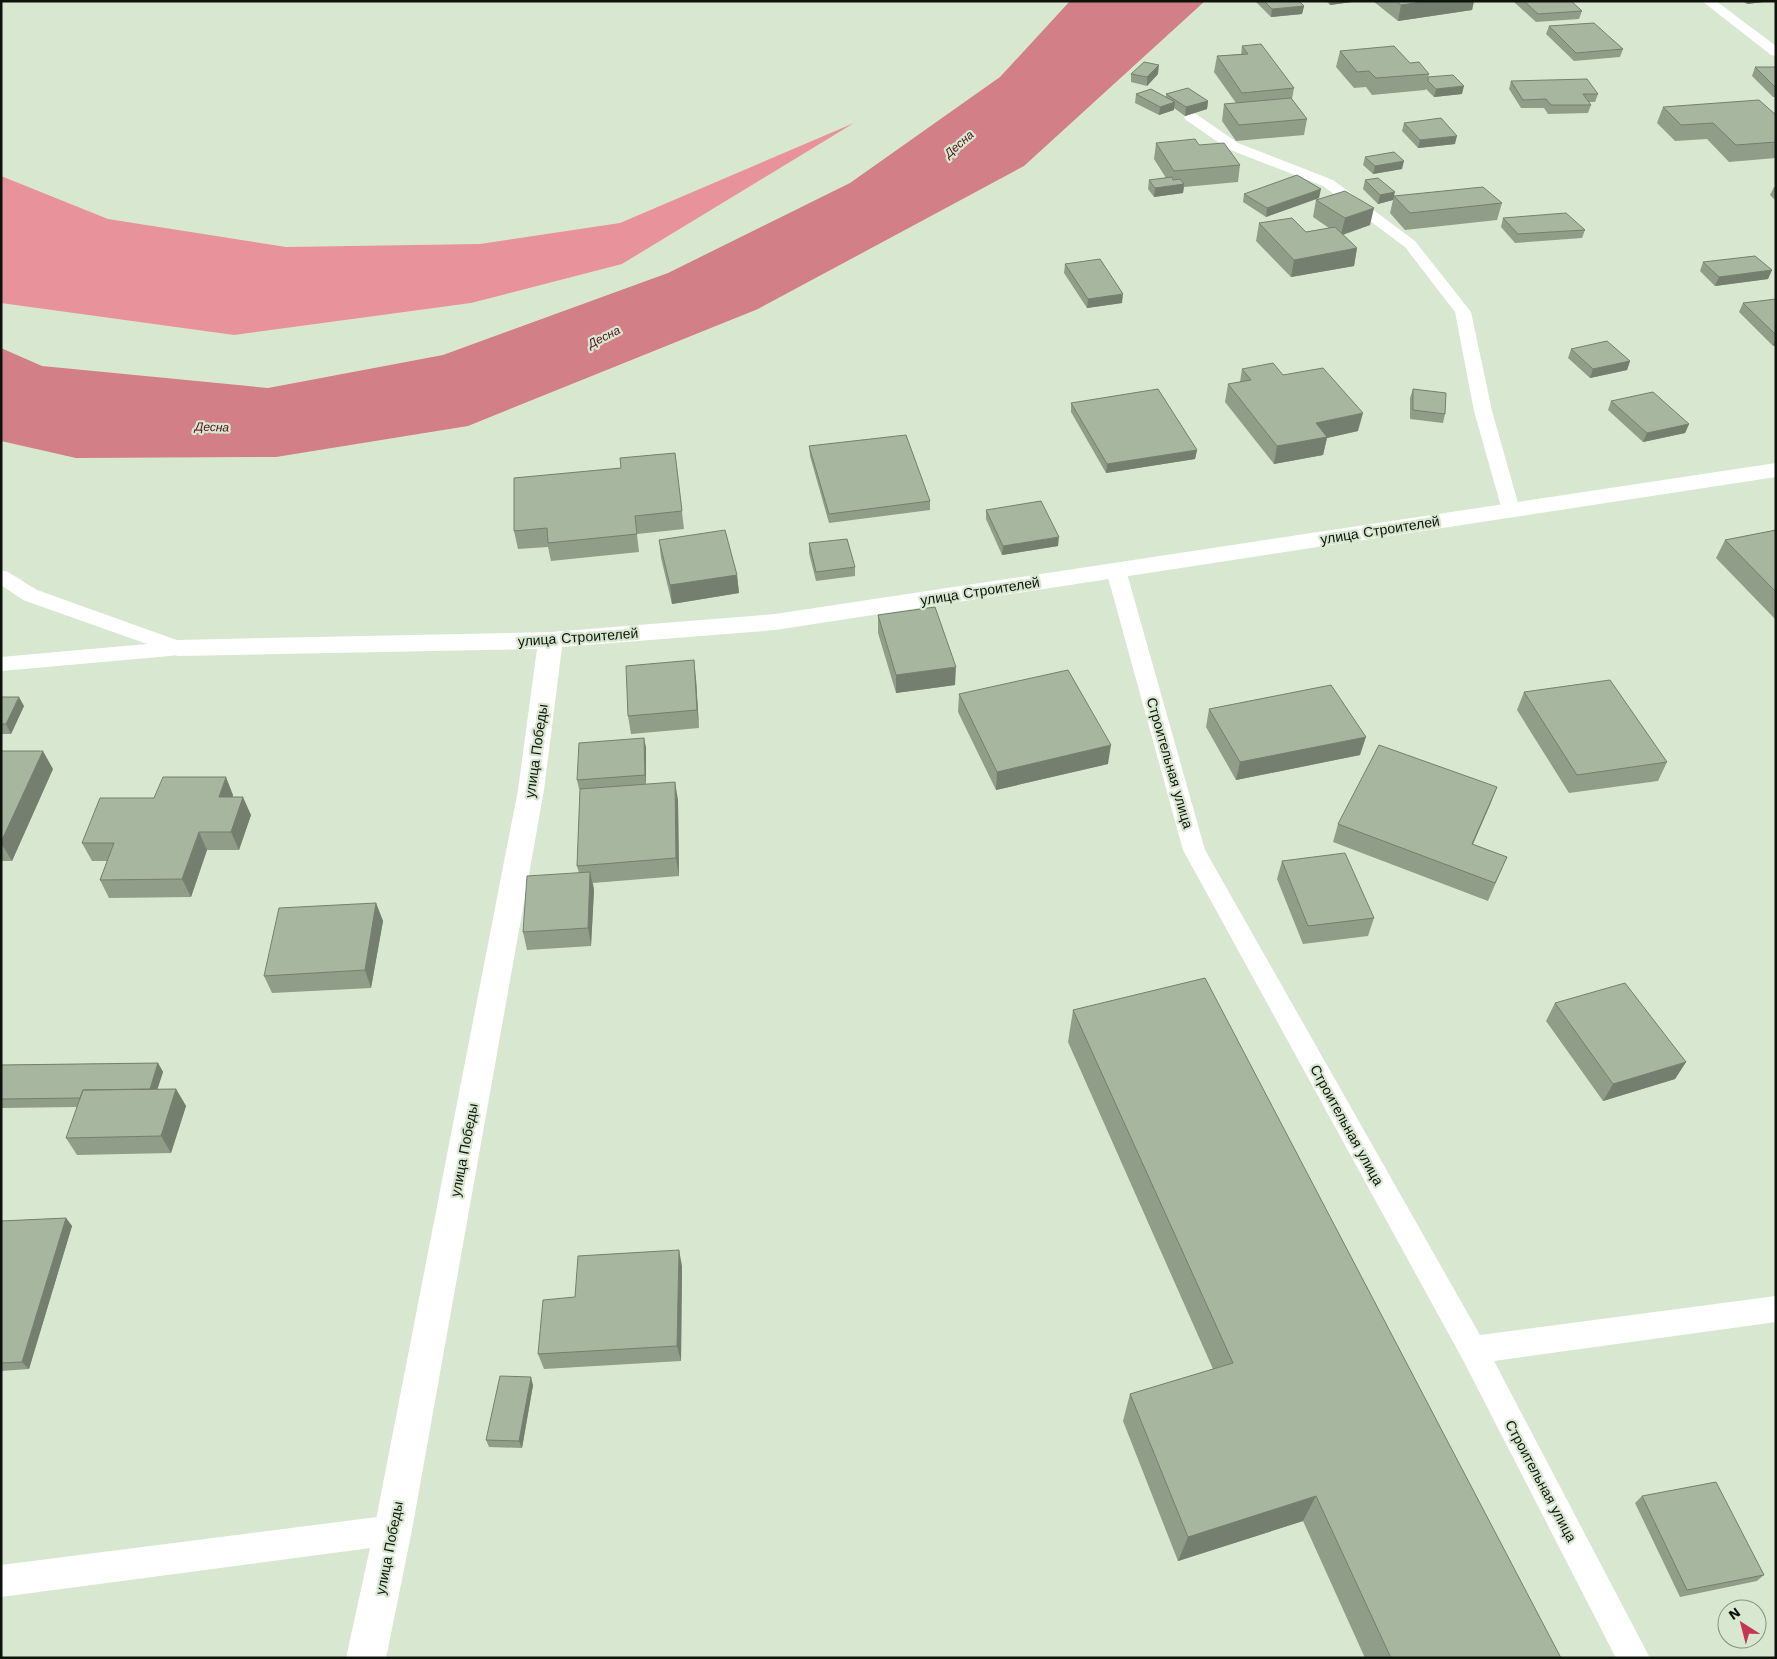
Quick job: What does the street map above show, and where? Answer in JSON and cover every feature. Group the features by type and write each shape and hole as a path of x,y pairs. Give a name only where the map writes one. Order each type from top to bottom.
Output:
{"street":[{"name":"улица Строителей","path":"178,648 551,640 775,622 1776,470"},
{"name":"улица Победы","path":"366,1658 393,1530 531,790 551,640"}],"lane":[{"path":"1708,1 1776,52"},
{"path":"1192,117 1233,146 1328,183 1410,244 1463,312 1483,411 1511,510"},
{"name":"Строительная улица","path":"1116,570 1194,850 1472,1350 1634,1658"},
{"path":"1,576 30,595 178,648"},
{"path":"1,664 178,648"},
{"path":"1472,1350 1776,1309"},
{"path":"1,1581 393,1530"}],"shaded area":[{"path":"854,123 622,264 471,303 234,335 1,303 1,176 108,219 286,247 480,244 620,223"}],"water":[{"name":"Десна","path":"1070,1 1205,1 1024,166 758,309 468,426 276,457 76,458 1,441 1,348 42,366 268,388 443,355 668,273 850,183 1000,77"}],"building":[{"path":"1264,1 1299,1 1304,6 1272,9"},
{"path":"1396,1 1429,1 1401,5"},
{"path":"1524,1 1571,1 1582,11 1538,14"},
{"path":"1594,23 1623,49 1576,53 1549,26"},
{"path":"1261,44 1294,88 1242,93 1217,56 1248,54 1242,46"},
{"path":"1394,46 1410,63 1419,62 1429,74 1376,78 1369,71 1357,72 1340,51"},
{"path":"1144,62 1159,65 1147,77 1131,74"},
{"path":"1755,67 1776,67 1776,88"},
{"path":"1453,75 1464,86 1436,89 1428,81 1428,77"},
{"path":"1587,79 1598,94 1583,94 1591,105 1551,105 1546,99 1523,100 1511,81"},
{"path":"1188,88 1208,101 1186,107 1166,94"},
{"path":"1151,89 1175,102 1160,107 1136,94"},
{"path":"1291,98 1307,119 1239,125 1224,104"},
{"path":"1759,100 1776,115 1776,142 1736,145 1713,123 1681,125 1663,107"},
{"path":"1441,118 1457,136 1420,140 1404,123"},
{"path":"1195,139 1199,145 1224,143 1240,165 1174,171 1156,143"},
{"path":"1394,152 1404,161 1375,166 1365,157"},
{"path":"1297,175 1321,189 1267,208 1244,194"},
{"path":"1172,177 1173,180 1180,179 1184,184 1155,188 1149,180"},
{"path":"1378,178 1395,192 1380,195 1365,180"},
{"path":"1483,187 1502,203 1410,213 1394,196"},
{"path":"1345,191 1374,208 1345,218 1316,200"},
{"path":"1566,213 1585,230 1518,234 1503,218"},
{"path":"1292,218 1306,232 1335,227 1357,248 1294,260 1259,223"},
{"path":"1755,256 1772,270 1719,277 1703,262"},
{"path":"1100,259 1123,294 1088,299 1065,264"},
{"path":"1776,299 1776,335 1743,303"},
{"path":"1607,341 1630,361 1593,369 1571,349"},
{"path":"1273,363 1283,375 1323,368 1363,413 1316,423 1327,437 1277,446 1228,384 1251,380 1242,369"},
{"path":"1158,389 1197,450 1107,464 1071,403"},
{"path":"1413,389 1446,393 1445,414 1413,410"},
{"path":"1653,392 1689,424 1647,433 1611,401"},
{"path":"906,435 930,501 829,514 809,446"},
{"path":"675,453 682,511 635,516 637,534 548,543 547,528 514,531 514,478 621,468 620,458"},
{"path":"1041,501 1059,537 1003,546 986,510"},
{"path":"725,530 737,575 670,585 659,540"},
{"path":"1776,530 1776,592 1725,540"},
{"path":"847,539 855,567 816,572 809,543"},
{"path":"935,607 956,667 896,675 878,615"},
{"path":"694,660 697,710 628,716 626,666"},
{"path":"1068,670 1111,745 997,772 959,694"},
{"path":"1610,680 1667,762 1577,775 1524,692"},
{"path":"1331,685 1366,737 1240,762 1209,709"},
{"path":"1,697 19,697 6,724 1,724"},
{"path":"644,738 645,775 577,780 579,743"},
{"path":"1379,745 1497,787 1472,844 1507,857 1495,883 1338,824"},
{"path":"1,751 43,751 1,842"},
{"path":"163,777 226,777 219,797 243,797 231,832 199,832 182,879 100,880 114,843 82,843 100,798 154,798"},
{"path":"675,782 676,858 577,866 580,789"},
{"path":"1345,853 1374,918 1308,926 1282,861"},
{"path":"590,872 588,928 523,932 527,876"},
{"path":"376,903 365,970 264,976 279,908"},
{"path":"1205,978 1561,1658 1391,1658 1316,1496 1188,1537 1130,1394 1233,1363 1073,1010"},
{"path":"1625,983 1686,1062 1613,1084 1555,1003"},
{"path":"158,1063 150,1089 83,1090 80,1098 1,1099 1,1065"},
{"path":"176,1089 161,1136 66,1138 83,1090"},
{"path":"66,1218 22,1362 1,1363 1,1221"},
{"path":"679,1250 677,1346 538,1354 543,1300 575,1297 578,1256"},
{"path":"500,1376 531,1377 519,1441 486,1440"},
{"path":"1716,1482 1764,1575 1687,1590 1642,1496"}]}
